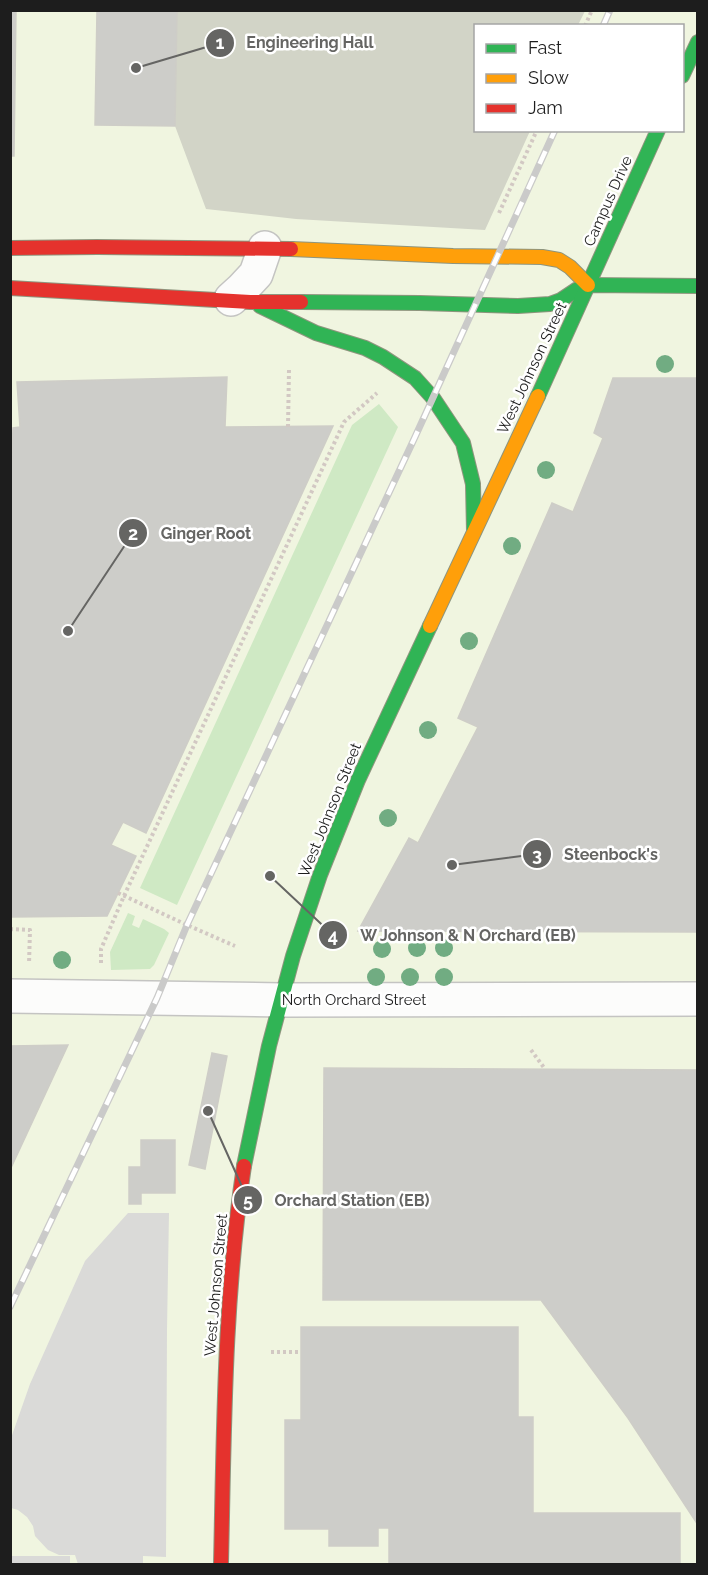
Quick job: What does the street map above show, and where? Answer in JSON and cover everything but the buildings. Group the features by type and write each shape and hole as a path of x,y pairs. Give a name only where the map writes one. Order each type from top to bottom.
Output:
{"main road":[{"path":"684,72 698,42"},
{"name":"Campus Drive","path":"588,285 657,132"},
{"path":"10,248 265,248 453,256 542,257 560,261 570,267 588,285"},
{"path":"10,288 240,301 539,306 561,300 588,285 698,286"},
{"name":"West Johnson Street","path":"221,1564 226,1368 233,1258 244,1168 269,1047 293,956 320,875 357,780 560,351 588,285"},
{"path":"240,301 316,333 365,348 415,378 463,443 473,484 474,531"}],"street":[{"path":"240,301 242,290 256,274 265,248"},
{"name":"North Orchard Street","path":"20,996 282,1000 698,999"}],"path":[{"path":"586,24 592,10"},
{"path":"499,213 536,132"},
{"path":"288,427 289,370"},
{"path":"99,998 101,949 124,896 344,422 378,393"},
{"path":"118,893 235,946"},
{"path":"10,929 30,930 20,996"},
{"path":"531,1050 545,1070"},
{"path":"271,1352 302,1352"}],"shaded area":[{"path":"11,11 697,11 697,1564 11,1564"},
{"path":"177,11 585,11 578,24 474,24 474,132 530,132 485,230 296,219 206,209 175,126"},
{"path":"128,1213 169,1213 166,1557 143,1556 143,1564 78,1564 75,1555 59,1555 48,1550 35,1536 33,1526 27,1517 11,1508 11,1438 30,1384 85,1261"},
{"path":"11,1556 70,1556 70,1564 11,1564"}],"green space":[{"path":"379,404 398,427 177,905 140,888 352,425"},
{"path":"128,913 135,916 132,925 139,928 143,919 169,933 150,969 111,970 110,952"}],"railway":[{"path":"604,24 610,10"},
{"path":"10,1307 157,998 187,925 415,437 554,132"}],"traffic: fast":[{"path":"684,72 698,42"},
{"path":"538,396 657,132"},
{"path":"301,302 518,306 550,304 588,285 698,286"},
{"path":"260,306 316,333 365,348 415,378 433,398 463,443 473,484 474,531"},
{"path":"244,1166 269,1046 293,956 320,875 358,780 430,626"}],"traffic: slow":[{"path":"291,249 453,256 542,257 559,260 570,267 588,285"},
{"path":"430,626 538,396"}],"traffic: jam":[{"path":"10,248 291,249"},
{"path":"10,288 250,302 301,302"},
{"path":"221,1564 224,1414 229,1315 232,1265 244,1166"}],"place":[{"name":"Engineering Hall","path":"136,68"},
{"name":"Ginger Root","path":"68,631"},
{"name":"Steenbock's","path":"452,865"},
{"name":"W Johnson & N Orchard (EB)","path":"270,876"},
{"name":"Orchard Station (EB)","path":"208,1111"}]}
